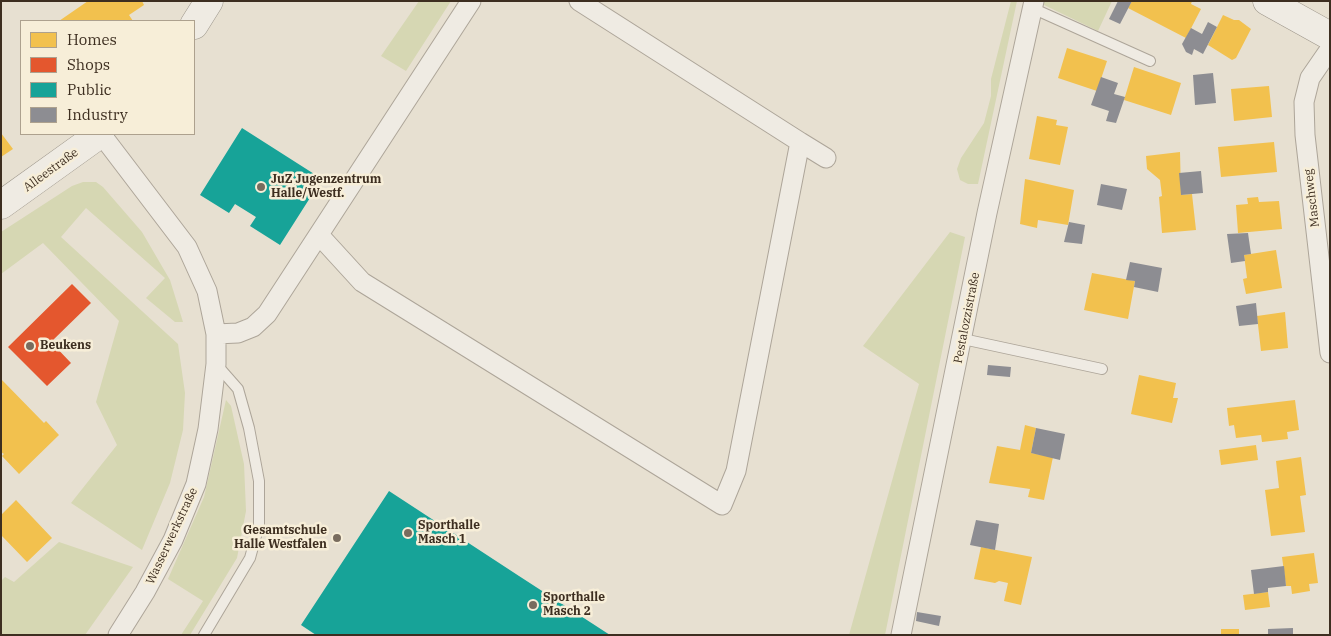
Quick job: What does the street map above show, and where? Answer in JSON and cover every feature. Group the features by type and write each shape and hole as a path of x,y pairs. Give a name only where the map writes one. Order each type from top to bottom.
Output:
{"street":[{"path":"195,22 209,1"},
{"path":"216,334 238,333 253,327 267,314 471,1"},
{"path":"579,1 826,158"},
{"path":"1268,1 1330,36"},
{"name":"Pestalozzistraße","path":"901,635 1033,5"},
{"name":"Maschweg","path":"1330,50 1310,78 1304,102 1305,135 1330,353"},
{"name":"Alleestraße","path":"1,205 99,135"},
{"name":"Wasserwerkstraße","path":"101,135 187,247 207,291 216,334 216,364 208,429 196,484 168,548 145,592 118,635"},
{"path":"319,235 362,282 722,505 736,471 800,142"}],"lane":[{"path":"1033,5 1150,61"},
{"path":"963,339 1102,370"},
{"path":"204,635 250,558 260,525 259,481 249,428 238,389 216,364"}],"green space":[{"path":"419,1 451,1 406,71 381,56"},
{"path":"1011,1 1017,1 978,184 968,184 960,180 957,169 961,158 984,123 991,96 991,79"},
{"path":"1043,1 1112,1 1098,31 1042,4"},
{"path":"83,182 96,182 103,187 142,232 170,280 183,322 175,322 146,298 165,278 86,208 61,237 178,344 185,393 183,430 170,483 142,550 71,503 117,445 96,402 119,321 43,243 1,274 1,232 72,186"},
{"path":"950,232 965,237 885,635 849,635 919,384 863,346"},
{"path":"226,400 231,406 244,464 246,511 237,558 190,635 181,635 203,601 168,579 204,497"},
{"path":"59,542 133,567 85,635 1,635 1,581 5,577 14,582"}],"building: Homes":[{"path":"88,1 142,1 144,5 129,15 132,20 60,20"},
{"path":"1132,1 1192,1 1191,4 1201,9 1186,38 1128,8"},
{"path":"1223,15 1239,20 1251,29 1236,58 1232,60 1208,45"},
{"path":"1067,48 1107,61 1097,91 1058,78"},
{"path":"1134,67 1181,83 1171,115 1124,100"},
{"path":"1269,86 1272,117 1234,121 1231,89"},
{"path":"1037,116 1057,120 1056,125 1068,127 1060,165 1029,159"},
{"path":"1,133 13,149 1,157"},
{"path":"1274,142 1277,172 1221,177 1218,147"},
{"path":"1180,152 1181,195 1192,194 1196,230 1162,233 1159,197 1162,196 1160,180 1147,169 1146,156"},
{"path":"1025,179 1074,190 1068,225 1038,220 1037,228 1020,224"},
{"path":"1258,197 1259,202 1279,201 1282,229 1238,233 1236,205 1248,204 1247,198"},
{"path":"1276,250 1282,288 1246,294 1243,279 1247,278 1244,255"},
{"path":"1092,273 1135,281 1128,319 1084,310"},
{"path":"1285,312 1288,348 1261,351 1257,316"},
{"path":"1139,375 1176,383 1173,398 1178,398 1172,423 1131,414"},
{"path":"1,379 44,423 46,421 59,435 19,474 2,456 4,454 1,452"},
{"path":"1295,400 1299,430 1287,432 1288,439 1262,442 1261,435 1236,438 1234,425 1229,426 1227,408"},
{"path":"1025,425 1036,428 1031,453 1053,457 1044,500 1028,497 1030,489 989,483 997,446 1020,450"},
{"path":"1256,445 1258,460 1221,465 1219,450"},
{"path":"1301,457 1306,495 1300,496 1305,532 1271,536 1265,490 1279,488 1276,461"},
{"path":"16,500 52,538 27,562 1,535 1,515"},
{"path":"981,547 1032,557 1021,605 1004,601 1008,583 999,581 995,583 974,579"},
{"path":"1314,553 1318,583 1309,584 1310,591 1292,594 1291,586 1286,586 1282,557"},
{"path":"1268,592 1270,607 1245,610 1243,595"},
{"path":"1221,629 1239,629 1239,635 1221,635"}],"building: Shops":[{"path":"72,284 91,303 51,342 71,363 47,386 8,347"}],"building: Public":[{"name":"JuZ Jugenzentrum Halle/Westf.","path":"242,128 322,179 280,245 250,226 256,217 235,204 229,213 200,195"},
{"name":"Sporthalle Masch 1","path":"389,491 610,635 316,635 301,625"}],"building: Industry":[{"path":"1118,1 1132,1 1120,24 1109,19"},
{"path":"1208,22 1217,27 1203,54 1194,49 1192,55 1186,52 1182,44 1191,28 1202,34"},
{"path":"1213,73 1216,103 1195,105 1193,75"},
{"path":"1101,77 1118,83 1114,94 1125,97 1116,123 1106,121 1109,111 1091,105"},
{"path":"1201,171 1203,193 1181,195 1179,173"},
{"path":"1101,184 1127,189 1122,210 1097,205"},
{"path":"1069,222 1085,225 1082,244 1064,242"},
{"path":"1248,233 1251,254 1244,255 1245,261 1231,263 1227,234"},
{"path":"1130,262 1162,268 1158,292 1134,287 1135,281 1126,280"},
{"path":"1256,303 1258,324 1239,326 1236,306"},
{"path":"988,365 1011,367 1010,377 987,375"},
{"path":"1036,428 1065,434 1060,460 1031,453"},
{"path":"976,520 999,524 995,550 970,545"},
{"path":"1284,566 1286,586 1268,588 1268,592 1254,594 1251,570"},
{"path":"917,612 941,616 939,626 916,621"},
{"path":"1293,628 1293,635 1268,635 1268,629"}],"place":[{"name":"JuZ Jugenzentrum Halle/Westf.","path":"261,187"},
{"name":"Beukens","path":"30,346"},
{"name":"Sporthalle Masch 1","path":"408,533"},
{"name":"Gesamtschule Halle Westfalen","path":"337,538"},
{"name":"Sporthalle Masch 2","path":"533,605"}]}
